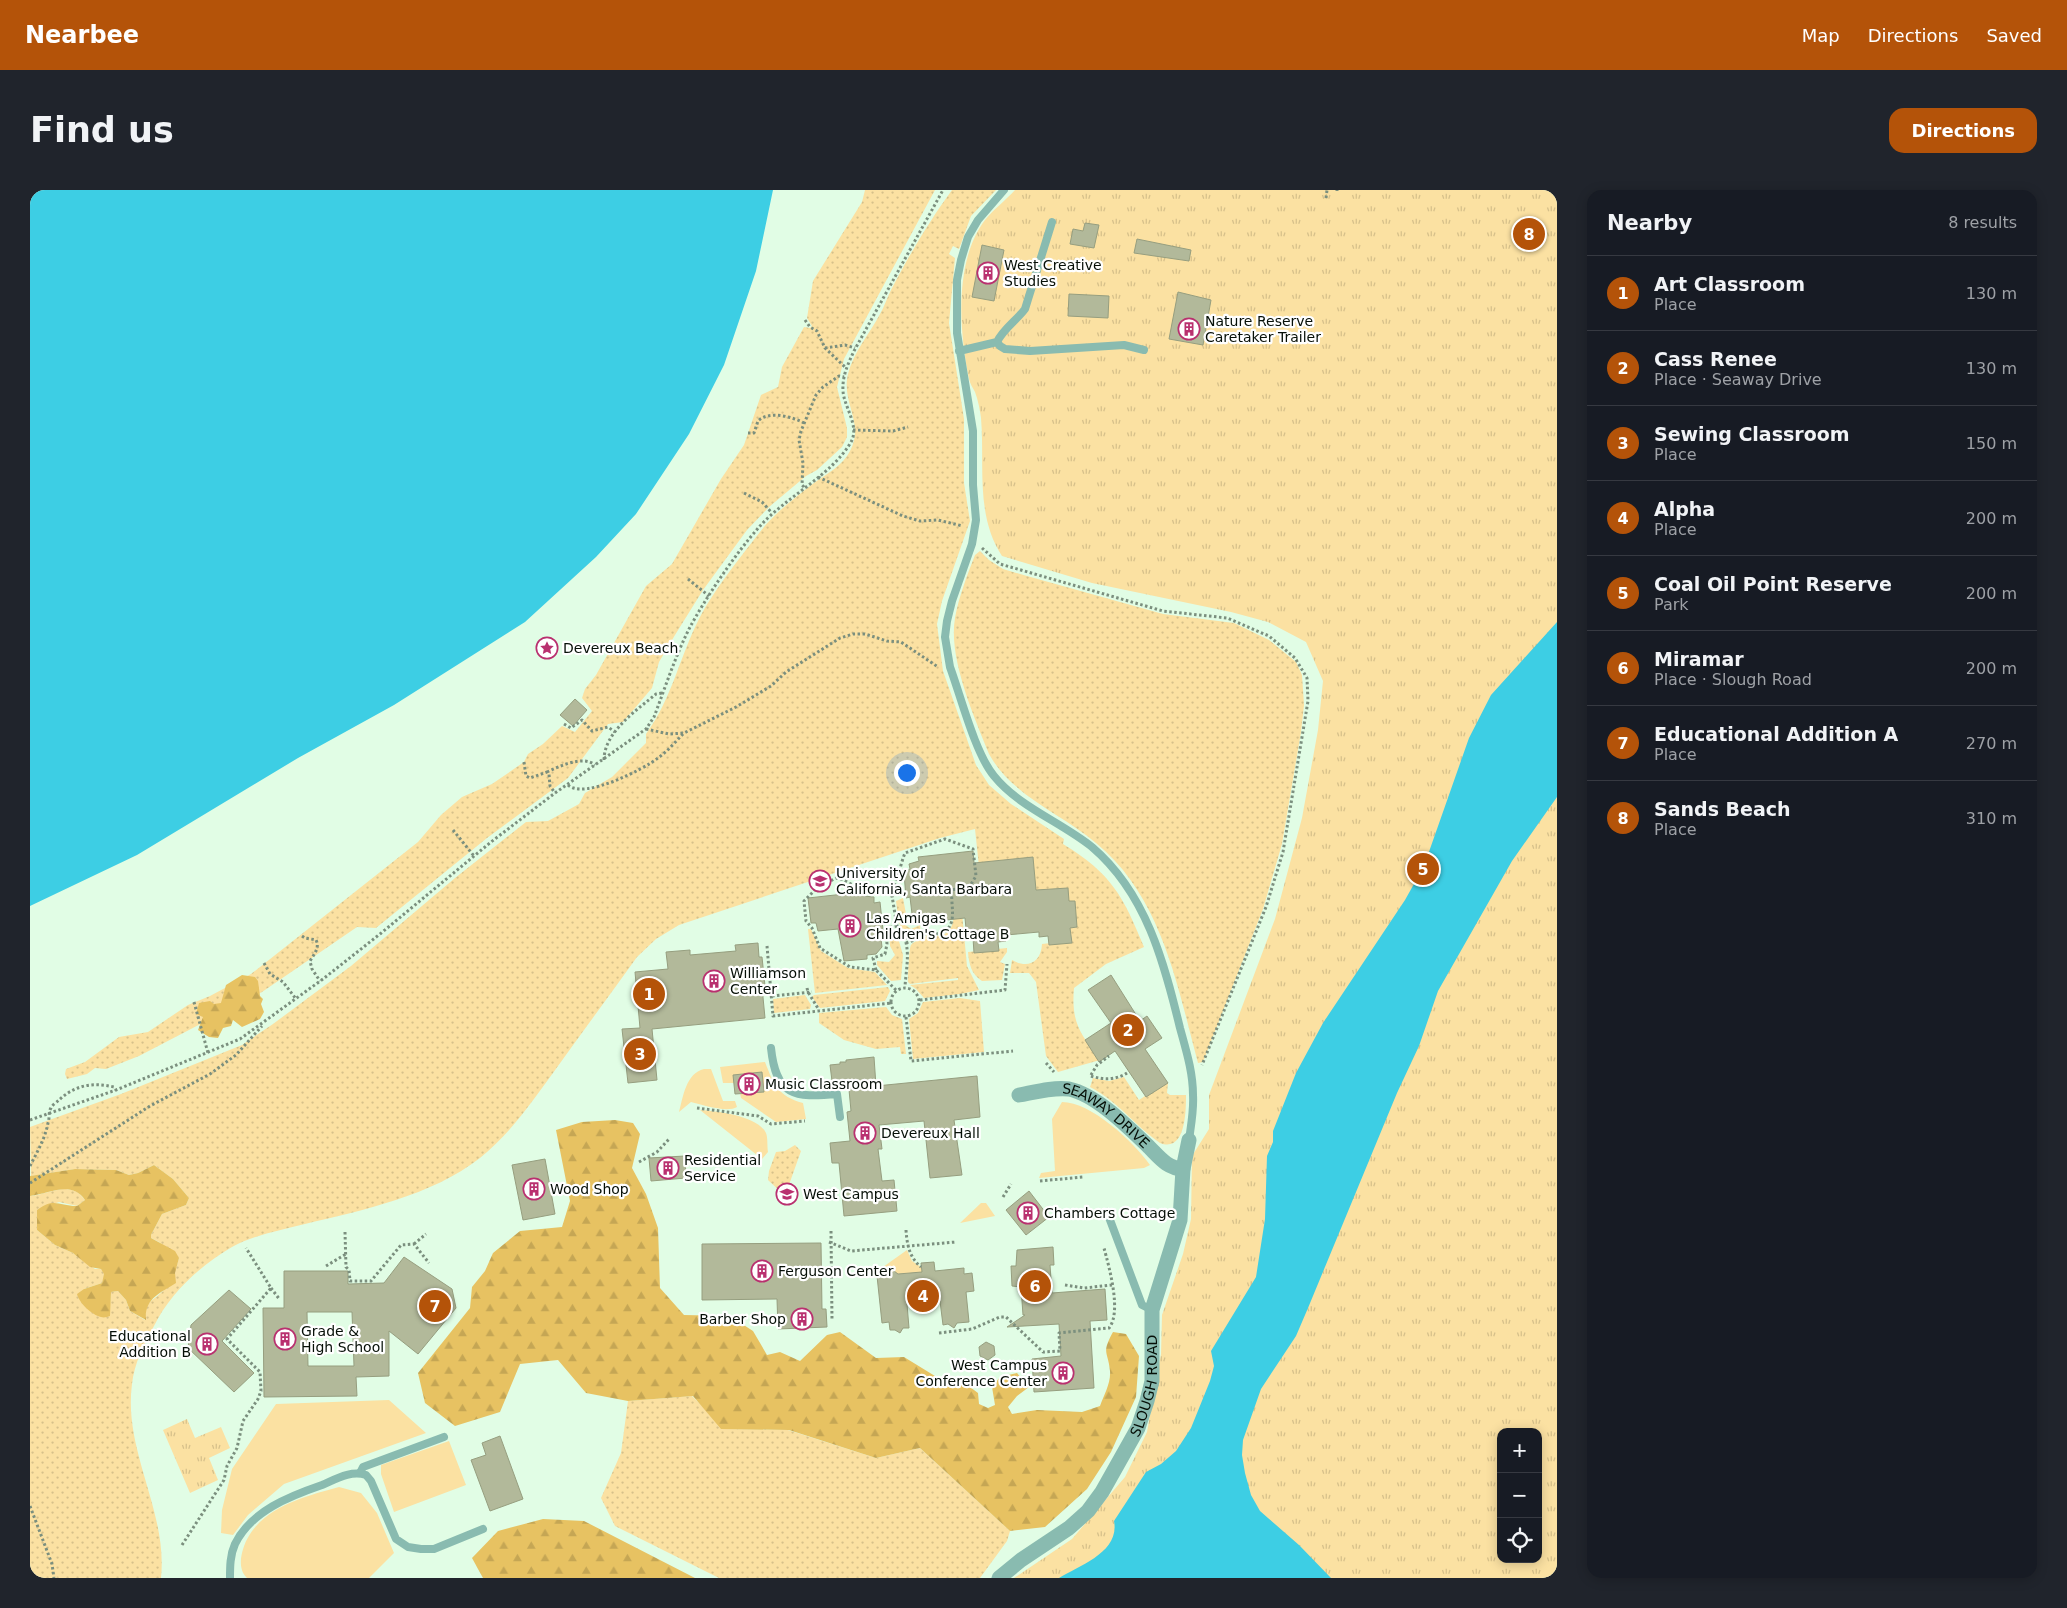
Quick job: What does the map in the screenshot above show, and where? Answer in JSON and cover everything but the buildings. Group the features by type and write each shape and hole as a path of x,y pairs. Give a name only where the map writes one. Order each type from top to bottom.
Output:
{"street":[{"name":"SEAWAY DRIVE","path":"1019,1095 1059,1089 1083,1095 1117,1117 1167,1165 1183,1169"},
{"name":"SLOUGH ROAD","path":"998,1578 1069,1528 1088,1511 1102,1492 1138,1428 1148,1401 1152,1381 1152,1310 1180,1220 1183,1169 1189,1140"}],"lane":[{"path":"1004,190 978,220 968,237 961,260 956,305 959,352 973,430 973,485 976,529 952,601 945,637 950,667 982,758 993,775 1011,793 1091,846 1129,888 1143,912 1159,951 1170,987 1191,1070 1193,1103 1189,1140"},
{"path":"959,352 997,342 1025,309 1052,222"},
{"path":"997,342 1005,349 1030,351 1124,344 1144,350"},
{"path":"771,1048 772,1064 777,1077 784,1087 794,1093 804,1095 837,1094 840,1117"},
{"path":"1107,1212 1142,1305 1152,1310"},
{"path":"360,1473 363,1467 444,1437"},
{"path":"230,1578 231,1560 236,1544 249,1525 265,1511 288,1497 353,1473 366,1475 371,1481 396,1539 408,1547 434,1549 483,1529"}],"path":[{"path":"30,1120 116,1090 240,1039 320,981 555,793 646,730 654,717 688,631 709,596 749,539 772,513 829,468 850,442 854,430 843,392 846,368 855,348 943,190"},
{"path":"1326,198 1327,190"},
{"path":"805,320 817,332 824,348 846,368"},
{"path":"824,348 845,345 855,348"},
{"path":"804,488 802,485 804,463 799,440 804,423 816,395 823,386 839,376 844,377"},
{"path":"748,433 754,433 758,421 766,416 791,418 804,423"},
{"path":"854,430 893,432 908,427"},
{"path":"818,477 903,516 920,521 938,520 976,529"},
{"path":"744,493 762,502 772,513"},
{"path":"972,544 981,548 1000,564 1163,612 1228,618 1270,636 1295,658 1307,678 1308,702 1283,852 1266,907 1200,1068"},
{"path":"688,580 709,596"},
{"path":"568,785 578,790 604,784 646,766 660,757 684,733 736,707 771,686 786,672 840,638 848,635 865,634 887,641 901,642 935,666 944,668"},
{"path":"604,760 606,749 615,732 656,694 663,692"},
{"path":"564,724 571,728 582,720 592,731 608,727 615,732"},
{"path":"646,730 668,734 684,733"},
{"path":"524,762 526,776 530,778 573,762 587,760 596,765"},
{"path":"547,772 550,777 550,786 555,793"},
{"path":"454,830 474,856"},
{"path":"876,970 850,967 820,948 812,928 806,921 804,901 817,888 836,878 844,880 864,892 891,890 896,884 899,866 906,853 945,839 972,849 975,878 970,886 952,890 953,916 951,926 941,934 926,933 920,938 906,943"},
{"path":"891,890 897,926 901,930 906,943 908,965 905,987"},
{"path":"925,924 926,933"},
{"path":"896,990 876,970 873,958 885,954 887,950 886,928 897,926"},
{"path":"302,936 316,940 318,944 317,950 310,961 312,969 320,981"},
{"path":"767,946 774,1016 891,1003"},
{"path":"264,963 270,974 283,982 296,999"},
{"path":"920,1000 1006,990 1007,964"},
{"path":"905,987 916,992 920,1000 915,1013 906,1016 894,1011 891,998 896,990 905,987"},
{"path":"772,996 809,991 819,1010"},
{"path":"194,1002 208,1053"},
{"path":"906,1016 911,1061 1013,1051"},
{"path":"30,1183 150,1106 210,1074 236,1055 266,1022"},
{"path":"1109,1056 1097,1065 1090,1077 1114,1079 1127,1073"},
{"path":"1046,1063 1059,1079"},
{"path":"30,1166 42,1143 49,1122 51,1107 64,1095 88,1084 106,1085 114,1087 116,1090"},
{"path":"697,1108 758,1116 771,1124 805,1121"},
{"path":"639,1162 657,1152 670,1138"},
{"path":"1040,1181 1083,1177"},
{"path":"1003,1197 1011,1184"},
{"path":"906,1230 908,1247 914,1259 921,1267"},
{"path":"830,1231 832,1320"},
{"path":"345,1232 346,1267 349,1270 350,1281 372,1281 401,1245 414,1244 426,1234"},
{"path":"829,1242 850,1251 956,1242"},
{"path":"414,1244 429,1263"},
{"path":"246,1248 280,1300"},
{"path":"939,1333 972,1329 1000,1317 1006,1317 1043,1352 1060,1351 1059,1333 1109,1328 1113,1323 1112,1285 1104,1248"},
{"path":"326,1266 346,1254"},
{"path":"1065,1284 1084,1288 1112,1285"},
{"path":"182,1545 224,1480 227,1466 237,1448 243,1421 258,1400 261,1391 260,1372 227,1339 272,1288"},
{"path":"30,1506 52,1564 54,1578"}],"green space":[{"path":"865,190 935,190 844,359 837,387 847,428 847,437 842,447 817,470 806,476 769,507 747,530 703,590 675,635 659,662 652,688 623,722 608,724 568,778 487,838 376,928 357,927 262,992 139,1056 106,1069 95,1068 87,1074 67,1079 66,1069 85,1062 119,1037 148,1032 188,1005 210,996 251,974 418,842 441,815 462,797 492,784 524,762 528,754 543,744 562,726 575,732 592,711 582,698 585,689 596,675 646,586 672,564 721,479 744,445 761,395 778,387 782,367 804,327 810,328 812,326 807,318 813,281 862,202"},
{"path":"952,190 996,190 971,216 959,249 953,246 949,254 955,258 949,323 964,419 964,483 970,521 942,601 937,624 943,671 976,765 989,785 1011,804 1064,839 1063,844 1080,855 1105,876 1122,900 1144,947 1106,964 1074,988 1074,1010 1078,1027 1100,1060 1058,1072 1046,1056 1036,982 1029,973 1010,973 1012,960 1028,964 1039,956 1042,944 1069,941 1068,926 962,913 967,966 979,990 924,998 910,985 958,980 958,978 910,984 908,982 911,945 927,935 937,936 945,934 950,930 954,916 954,891 980,876 975,829 940,838 679,925 656,939 637,957 522,1115 503,1137 480,1158 440,1182 396,1200 249,1239 220,1254 187,1281 169,1302 150,1333 137,1362 132,1384 131,1409 134,1433 158,1529 161,1553 161,1578 30,1578 30,1196 67,1189 73,1190 85,1200 77,1206 59,1202 37,1210 37,1230 55,1245 73,1253 95,1269 101,1269 105,1274 102,1283 84,1289 110,1304 111,1292 118,1291 126,1300 130,1311 145,1320 148,1305 168,1284 179,1258 151,1238 151,1235 162,1214 186,1205 189,1198 173,1179 154,1165 129,1175 116,1170 75,1169 31,1176 30,1127 121,1094 242,1045 351,966 455,878 526,822 548,821 579,804 585,793 612,777 646,743 646,734 663,706 705,607 762,529 798,495 839,465 850,451 855,431 847,394 850,366 880,314 912,252"},
{"path":"1015,190 1557,190 1557,1578 1014,1578 1072,1539 1125,1477 1147,1432 1161,1354 1162,1315 1183,1254 1191,1219 1192,1156 1209,1129 1209,1095 1275,919 1302,818 1318,730 1323,681 1306,642 1268,622 1231,612 1092,583 1002,556 988,524 985,507 981,418 976,395 969,381 961,318 964,275 968,255 975,237 992,212"},
{"path":"980,551 989,560 1003,569 1027,576 1163,614 1234,623 1269,640 1296,662 1302,675 1304,705 1301,732 1282,844 1263,909 1203,1062 1198,1063 1174,973 1164,944 1152,916 1137,889 1118,865 1096,843 1024,793 999,769 989,754 964,687 955,651 954,634 955,618 961,594 975,555"},
{"path":"903,898 906,914 903,919 904,924 911,929 920,925 921,935 916,938 907,937 899,923 896,901"},
{"path":"808,929 811,929 821,951 848,968 875,972 887,985 815,993"},
{"path":"889,930 896,931 903,955 901,980 891,981 877,965 877,961 889,962 895,955 890,946"},
{"path":"1007,948 1007,952 1000,962 1005,964 1002,980 982,981 975,975 970,965 968,952"},
{"path":"242,975 255,977 258,981 264,1012 260,1019 242,1027 233,1020 231,1026 223,1028 218,1038 209,1037 198,1030 203,1017 196,1014 199,1003 210,1001 214,1004 221,1003 226,985"},
{"path":"888,987 890,991 885,1001 820,1008 812,997 814,995"},
{"path":"805,995 811,1005 810,1009 774,1013 773,999"},
{"path":"960,998 980,1001 984,1052 913,1059 909,1019 918,1013 923,1002"},
{"path":"886,1007 892,1015 902,1019 906,1054 901,1054 900,1047 876,1049 844,1040 819,1023 819,1013"},
{"path":"765,1062 774,1083 782,1093 803,1103 806,1119 776,1122 741,1098 738,1083 723,1083 720,1067"},
{"path":"711,1069 723,1101 735,1101 737,1107 721,1109 691,1102 679,1112 689,1080 698,1071"},
{"path":"1124,1077 1139,1100 1166,1082 1168,1083 1167,1093 1170,1095 1186,1095 1183,1128 1175,1142 1169,1144 1160,1143 1110,1100 1090,1087 1093,1078 1109,1081"},
{"path":"1062,1102 1086,1109 1111,1125 1134,1145 1150,1165 1144,1168 1039,1178 1041,1173 1055,1171 1052,1119"},
{"path":"700,1110 736,1115 755,1122 766,1133 768,1152 762,1159"},
{"path":"615,1120 633,1123 640,1134 632,1168 646,1194 658,1228 660,1288 684,1315 730,1316 753,1331 767,1355 780,1352 800,1361 827,1335 840,1332 876,1358 904,1357 948,1384 962,1381 978,1393 979,1404 988,1408 995,1405 992,1387 1000,1377 1017,1373 1029,1387 1017,1396 1008,1407 1012,1414 1037,1410 1082,1412 1100,1406 1110,1375 1106,1352 1107,1344 1113,1332 1126,1334 1139,1356 1136,1397 1111,1452 1087,1489 1045,1527 1010,1531 920,1448 876,1458 789,1430 721,1429 693,1396 628,1401 586,1393 558,1360 520,1364 500,1412 455,1426 425,1403 418,1373 470,1308 472,1287 485,1271 493,1253 520,1231 562,1227 570,1201 556,1130 582,1122"},
{"path":"795,1145 801,1151 785,1196 768,1180 769,1171 776,1152 785,1151"},
{"path":"154,1165 173,1179 189,1198 186,1205 162,1214 151,1235 151,1238 175,1251 179,1258 175,1273 176,1283 154,1297 148,1307 146,1320 130,1311 126,1300 118,1291 111,1292 110,1316 97,1316 83,1305 77,1294 84,1289 102,1283 104,1274 101,1269 90,1267 73,1253 55,1245 37,1230 37,1210 43,1206 57,1203 77,1206 85,1200 79,1194 67,1189 30,1196 30,1176 75,1169 116,1170 129,1175"},
{"path":"981,1203 986,1203 995,1216 960,1223"},
{"path":"907,1250 912,1261 924,1269 923,1273 871,1277 871,1271 883,1267"},
{"path":"692,1396 725,1429 788,1430 876,1458 920,1448 1010,1531 1007,1541 980,1578 719,1578 615,1526 601,1498 621,1453 628,1401"},
{"path":"389,1400 426,1433 284,1484 248,1515 233,1535 221,1533 222,1510 232,1469 276,1404"},
{"path":"187,1419 195,1438 221,1427 230,1448 209,1458 218,1480 190,1493 163,1430"},
{"path":"449,1441 466,1485 394,1512 381,1474 381,1465"},
{"path":"339,1487 361,1493 377,1513 394,1553 369,1578 247,1578 245,1576 242,1570 241,1556 248,1538 256,1526 280,1508 310,1495"},
{"path":"543,1519 584,1521 695,1578 483,1578 472,1558 498,1531"}],"water":[{"path":"30,190 773,190 756,271 724,365 689,434 636,514 596,557 525,622 394,705 298,758 137,855 30,906"},
{"path":"1557,622 1557,797 1512,861 1438,991 1419,1046 1397,1093 1296,1336 1261,1389 1243,1440 1242,1455 1245,1473 1251,1495 1260,1511 1299,1545 1331,1578 1059,1578 1097,1556 1105,1549 1111,1541 1114,1532 1114,1521 1146,1472 1161,1464 1176,1451 1191,1428 1214,1366 1211,1351 1256,1277 1265,1219 1267,1156 1273,1142 1273,1131 1296,1073 1323,1023 1405,900 1424,866 1469,738 1491,695"}],"place":[{"name":"Sands Beach","path":"1529,234"},
{"name":"West Creative Studies","path":"988,273"},
{"name":"Nature Reserve Caretaker Trailer","path":"1189,329"},
{"name":"Devereux Beach","path":"547,648"},
{"name":"Coal Oil Point Reserve","path":"1423,869"},
{"name":"University of California, Santa Barbara","path":"820,881"},
{"name":"Las Amigas Children's Cottage B","path":"850,926"},
{"name":"Williamson Center","path":"714,981"},
{"name":"Art Classroom","path":"649,994"},
{"name":"Cass Renee","path":"1128,1030"},
{"name":"Sewing Classroom","path":"640,1054"},
{"name":"Music Classroom","path":"749,1084"},
{"name":"Devereux Hall","path":"865,1133"},
{"name":"Residential Service","path":"668,1168"},
{"name":"Wood Shop","path":"534,1189"},
{"name":"West Campus","path":"787,1194"},
{"name":"Chambers Cottage","path":"1028,1213"},
{"name":"Ferguson Center","path":"762,1271"},
{"name":"Miramar","path":"1035,1286"},
{"name":"Alpha","path":"923,1296"},
{"name":"Educational Addition A","path":"435,1306"},
{"name":"Barber Shop","path":"802,1319"},
{"name":"Grade & High School","path":"285,1339"},
{"name":"Educational Addition B","path":"207,1344"},
{"name":"West Campus Conference Center","path":"1063,1373"}]}
